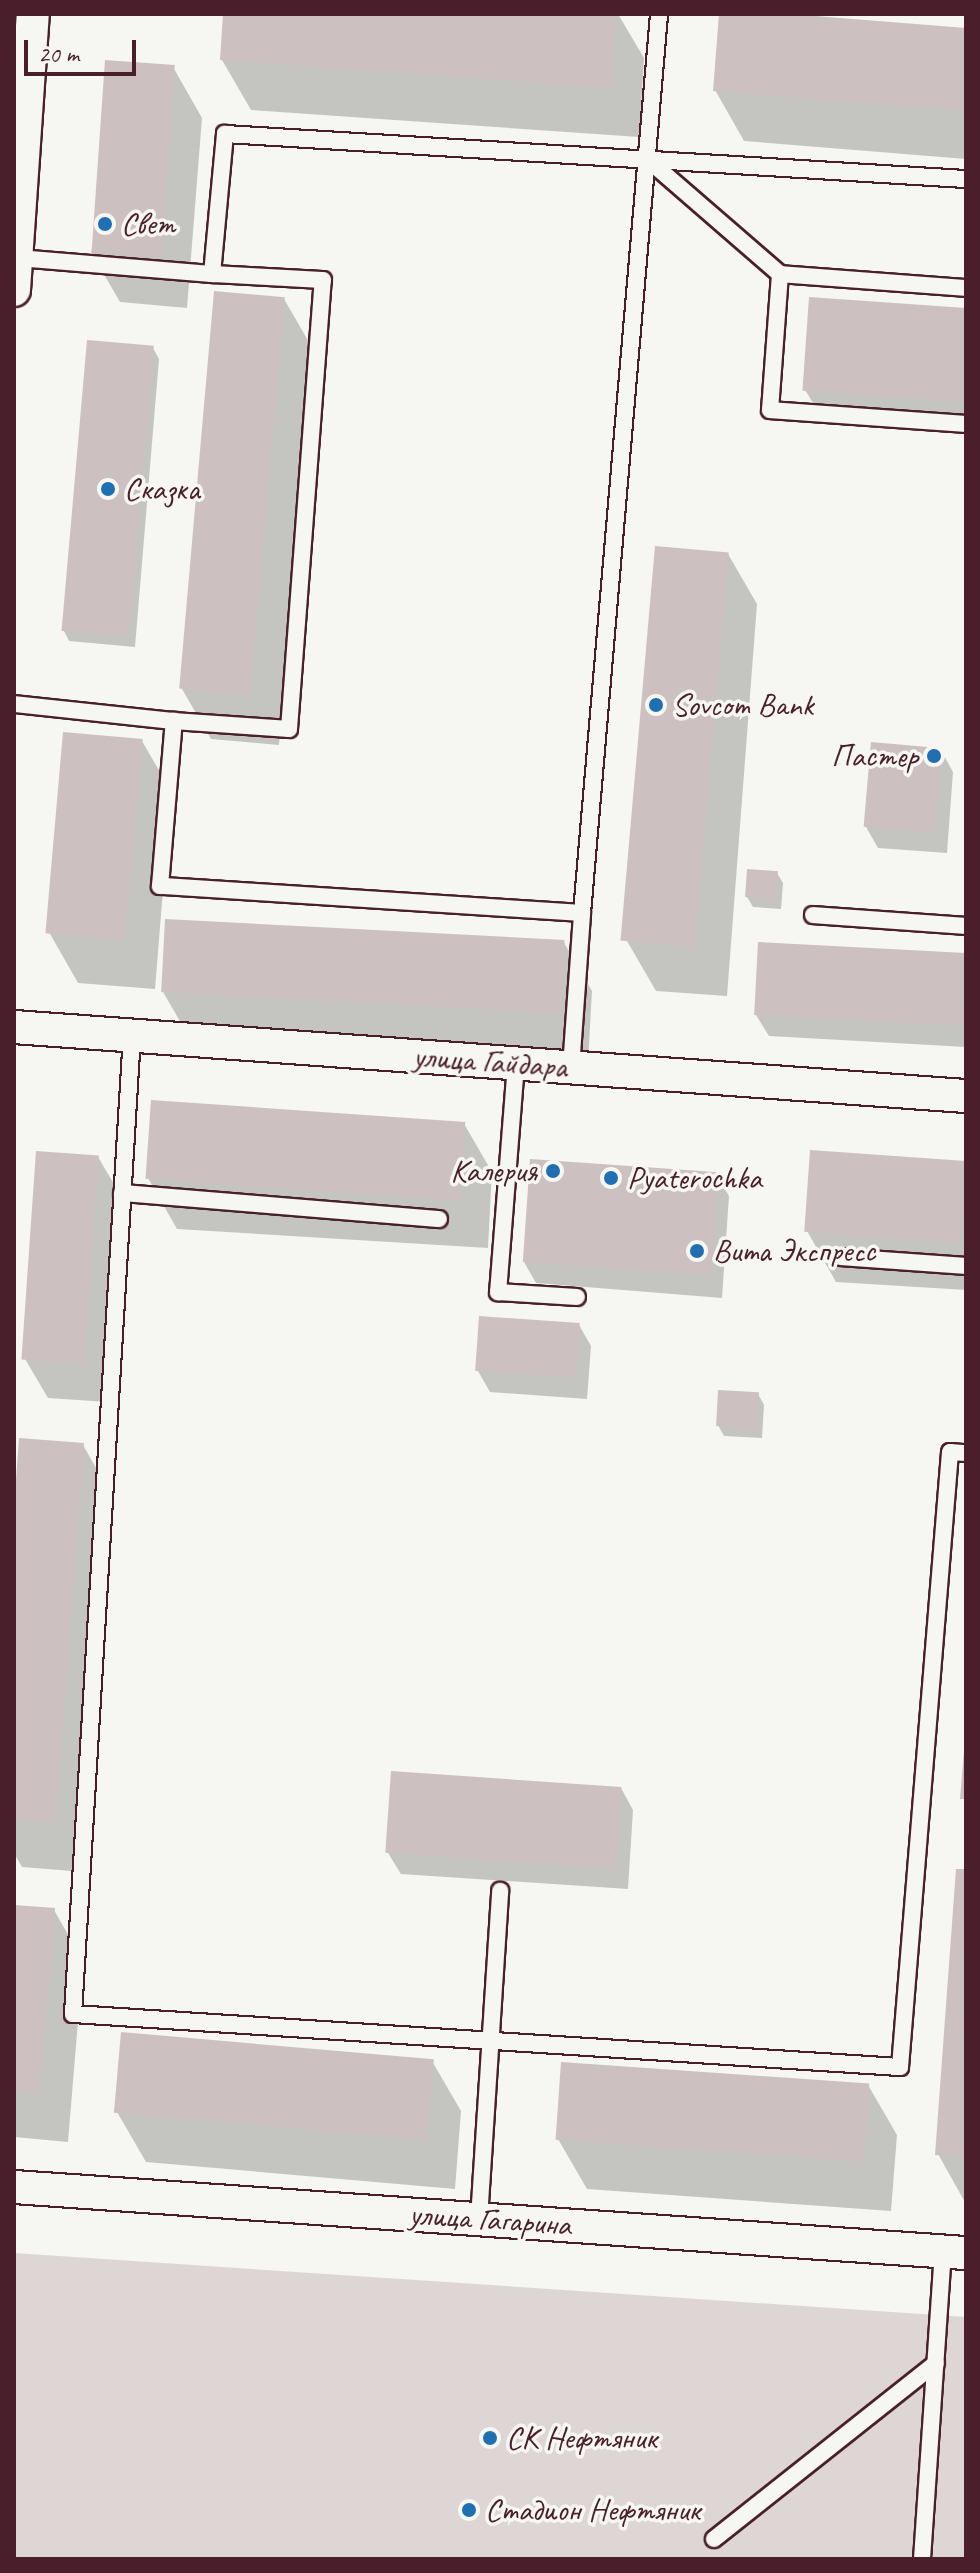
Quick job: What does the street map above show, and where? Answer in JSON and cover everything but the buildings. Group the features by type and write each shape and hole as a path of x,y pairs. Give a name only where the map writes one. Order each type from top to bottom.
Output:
{"street":[{"path":"14,290 33,14"},
{"name":"улица Гайдара","path":"14,1027 966,1096"},
{"name":"улица Гагарина","path":"14,2187 955,2252"}],"lane":[{"path":"571,1068 659,14"},
{"path":"212,274 225,134 966,179"},
{"path":"646,158 780,274 966,288"},
{"path":"14,704 174,721 289,729 323,280 17,258"},
{"path":"780,274 770,410 966,424"},
{"path":"174,721 160,886 582,913"},
{"path":"813,915 966,926"},
{"path":"132,1035 73,2014 900,2067 950,1452 966,1453"},
{"path":"516,1064 498,1292 577,1297"},
{"path":"122,1193 439,1219"},
{"path":"841,1257 966,1266"},
{"path":"479,2219 500,1891"},
{"path":"922,2559 936,2363 955,2252"},
{"path":"714,2539 936,2363"}],"shaded area":[{"name":"СК Нефтяник","path":"14,2253 966,2317 966,2559 14,2559"}],"place":[{"name":"Свет","path":"105,224"},
{"name":"Сказка","path":"108,489"},
{"name":"Sovcom Bank","path":"656,705"},
{"name":"Пастер","path":"934,756"},
{"name":"Калерия","path":"553,1171"},
{"name":"Pyaterochka","path":"611,1178"},
{"name":"Вита Экспресс","path":"697,1251"},
{"name":"СК Нефтяник","path":"490,2438"},
{"name":"Стадион Нефтяник","path":"469,2510"}]}
